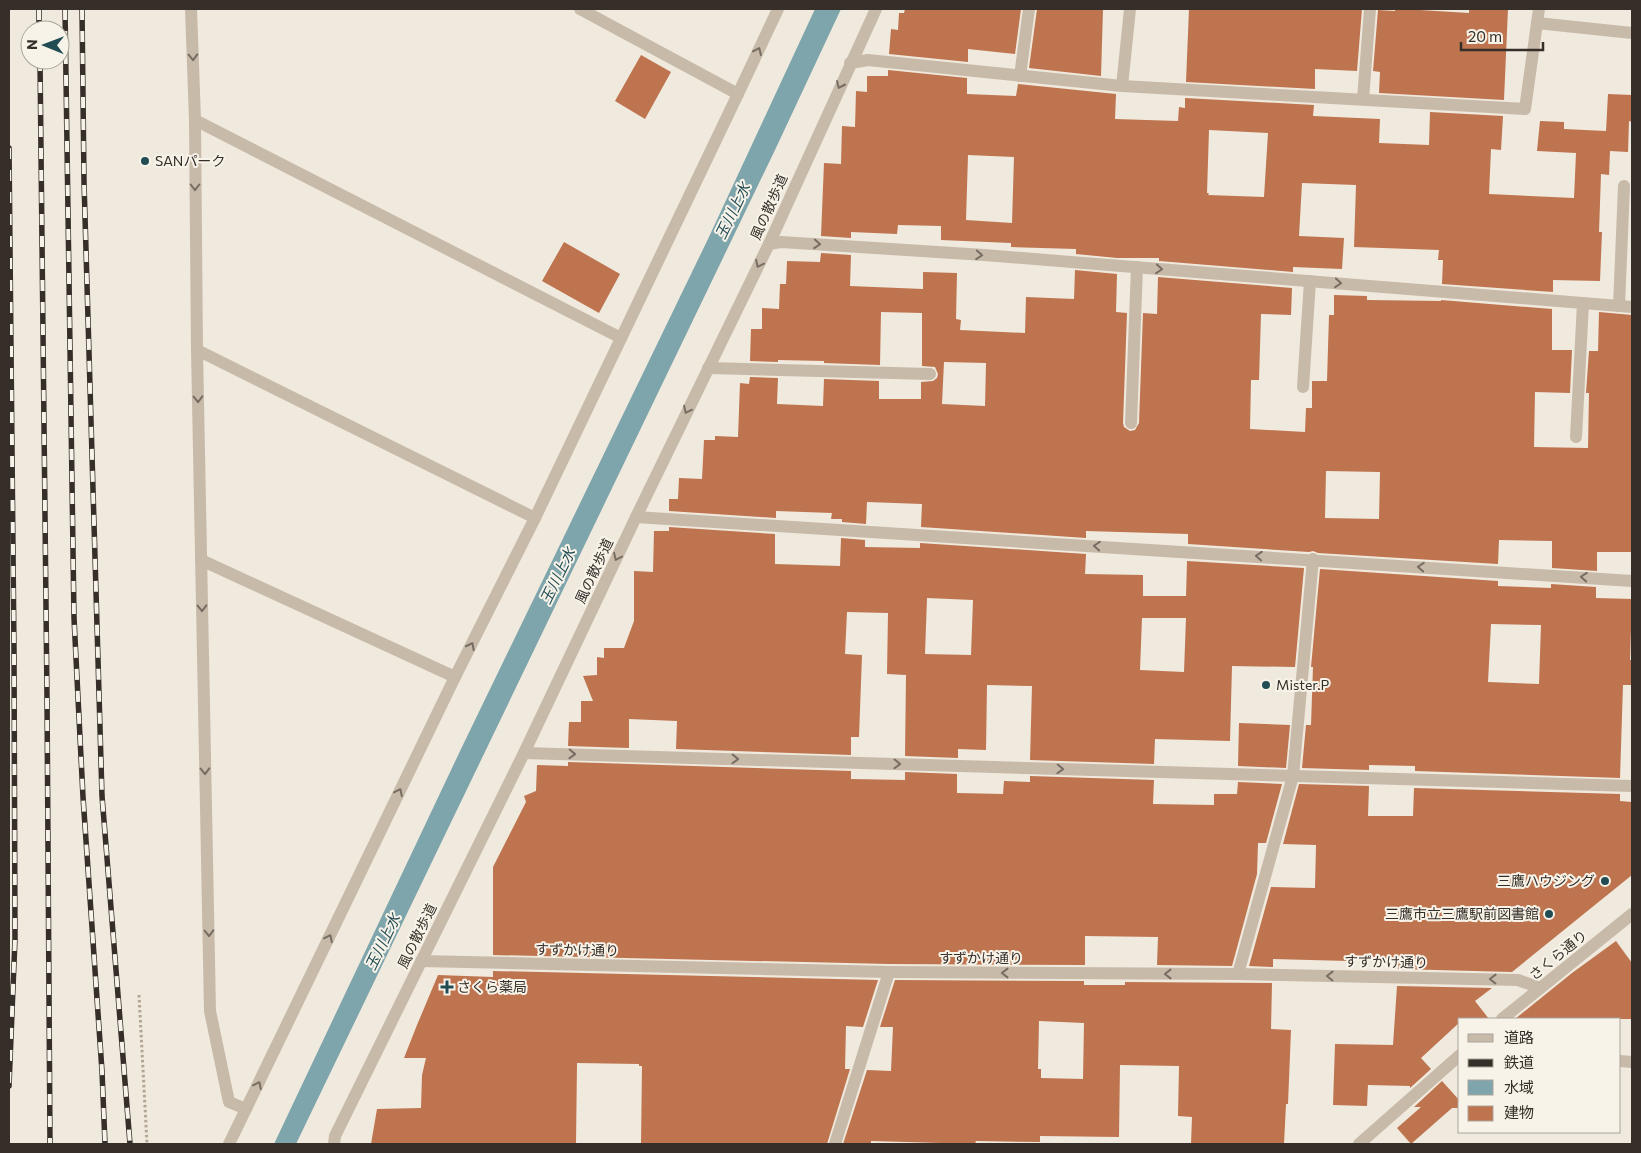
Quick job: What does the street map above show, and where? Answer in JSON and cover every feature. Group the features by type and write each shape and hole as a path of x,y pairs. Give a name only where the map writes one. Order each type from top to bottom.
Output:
{"street":[{"path":"191,9 195,120 197,350 210,1012 229,1102 246,1110"},
{"path":"580,9 738,94"},
{"path":"229,1144 455,677 535,518 778,9"},
{"name":"風の散歩道","path":"334,1144 335,1136 524,753 769,244 876,9"},
{"path":"1020,76 1028,9"},
{"path":"1122,86 1130,9"},
{"path":"1363,100 1370,9"},
{"path":"850,63 868,60 1122,86 1525,109 1539,9"},
{"path":"1537,23 1632,33"},
{"path":"195,120 621,338"},
{"path":"1619,306 1624,186"},
{"path":"769,244 782,242 926,251 1632,307"},
{"path":"1131,423 1137,267"},
{"path":"1303,387 1310,281"},
{"path":"1576,437 1583,303"},
{"path":"197,350 535,518"},
{"path":"708,368 930,374"},
{"path":"636,517 1632,581"},
{"path":"1238,974 1293,776 1313,559"},
{"path":"201,560 455,677"},
{"path":"524,753 1632,786"},
{"name":"さくら通り","path":"1503,1018 1632,914"},
{"name":"すずかけ通り","path":"421,961 889,972 1238,974 1518,980 1540,988"},
{"path":"834,1144 889,972"},
{"path":"1359,1144 1458,1058"}],"path":[{"path":"139,995 147,1144"}],"water":[{"name":"玉川上水","path":"815,9 841,9 775,150 296,1144 274,1144 461,749 708,239"}],"building":[{"path":"905,9 1021,9 1015,54 968,49 968,62 889,54 891,29 898,30 899,13 904,13"},
{"path":"1037,9 1103,9 1101,76 1029,68"},
{"path":"1189,9 1362,9 1357,71 1315,69 1315,89 1186,82"},
{"path":"1395,9 1469,13 1469,9 1508,9 1504,100 1379,93 1380,72 1373,71 1378,10 1395,11"},
{"path":"641,55 671,72 645,119 615,101"},
{"path":"888,70 967,78 967,94 1016,96 1018,84 1116,94 1115,119 1178,121 1179,107 1185,108 1185,98 1314,105 1313,116 1380,119 1379,143 1429,145 1430,112 1503,116 1501,150 1491,149 1489,194 1574,198 1576,153 1537,151 1540,121 1564,122 1564,129 1606,131 1608,94 1632,95 1632,122 1629,121 1628,152 1610,151 1609,175 1601,174 1599,232 1602,232 1600,281 1553,280 1553,292 1442,284 1443,260 1438,260 1439,250 1354,247 1356,185 1302,183 1299,236 1344,238 1342,269 1293,267 1293,272 1159,261 1159,258 1117,258 1076,254 1076,249 1011,247 1011,243 941,240 941,226 898,225 897,234 851,232 851,238 821,236 824,163 841,164 842,126 855,127 856,91 867,92 867,76 888,76","holes":["1209,130 1268,133 1264,197 1208,195","968,155 1014,157 1012,223 966,220"]},
{"path":"564,242 620,274 599,313 542,281"},
{"path":"821,253 851,255 850,286 923,289 923,272 957,273 956,319 961,320 960,330 1025,333 1026,297 1074,299 1075,270 1117,274 1116,312 1127,313 1123,423 1124,427 1130,431 1135,430 1139,423 1143,313 1157,314 1158,277 1292,288 1291,315 1261,314 1259,380 1251,380 1250,429 1305,432 1306,408 1312,408 1312,381 1327,381 1329,315 1334,315 1334,295 1367,296 1367,300 1441,300 1552,309 1552,350 1572,350 1570,393 1535,392 1534,447 1588,448 1589,393 1586,393 1589,351 1598,351 1599,312 1632,315 1632,552 1597,552 1597,571 1552,568 1552,541 1499,540 1498,564 1188,544 1188,534 1086,531 1086,538 921,527 922,504 867,502 866,524 842,522 842,519 831,519 832,513 776,511 776,518 669,511 669,499 678,499 679,478 702,479 704,440 715,440 715,436 738,437 740,383 749,384 750,377 778,378 777,404 823,406 824,379 879,381 879,399 921,399 921,382 933,381 937,378 938,374 935,367 922,366 922,313 881,312 880,365 824,363 824,361 750,361 751,329 762,329 762,308 779,309 780,284 786,284 787,261 820,262","holes":["944,362 986,363 985,406 942,404","1326,471 1380,472 1379,519 1325,518"]},
{"path":"669,527 775,534 775,564 840,566 841,538 865,540 865,547 920,548 920,543 1086,554 1085,574 1143,575 1143,596 1186,596 1187,561 1304,568 1295,667 1232,666 1230,741 1155,739 1154,764 1030,760 1032,686 987,685 986,750 958,749 958,758 905,756 906,675 887,674 888,613 847,612 845,654 862,655 859,737 851,737 851,755 676,749 677,721 629,719 629,748 568,746 569,722 581,722 581,701 593,701 583,676 597,675 597,657 604,658 604,648 624,648 634,621 634,571 653,572 654,531 669,531","holes":["927,598 973,600 971,655 925,654","1142,618 1186,618 1184,672 1140,670"]},
{"path":"1320,569 1498,581 1498,586 1551,588 1551,584 1596,587 1596,598 1632,599 1630,660 1632,660 1632,685 1623,685 1620,778 1415,771 1415,766 1369,765 1369,770 1302,768 1306,725 1311,725 1313,667 1311,667","holes":["1491,624 1541,625 1539,684 1488,682"]},
{"path":"1239,723 1290,725 1286,768 1238,766"},
{"path":"568,762 851,771 851,779 905,780 905,772 957,774 957,793 1003,794 1004,781 1030,782 1030,776 1154,780 1153,804 1214,805 1214,794 1237,794 1238,782 1282,784 1266,843 1258,843 1257,874 1232,966 1157,965 1158,937 1085,936 1085,965 889,964 493,955 493,867 526,802 524,796 536,791 537,765 568,766"},
{"path":"1299,784 1369,786 1368,816 1413,816 1414,788 1620,794 1620,801 1632,802 1632,875 1512,972 1398,969 1398,959 1349,958 1348,961 1273,959 1273,967 1249,966 1271,887 1315,888 1316,845 1283,844"},
{"path":"1616,941 1632,963 1632,1019 1516,1018 1572,973"},
{"path":"493,971 878,980 863,1027 846,1026 845,1069 850,1069 827,1144 641,1144 642,1066 639,1066 639,1064 577,1063 576,1144 371,1144 377,1109 421,1108 422,1075 426,1058 404,1058 438,975 493,977"},
{"path":"895,980 1084,981 1084,985 1125,985 1125,982 1272,983 1271,1029 1291,1030 1288,1104 1286,1104 1284,1144 1191,1144 1192,1117 1178,1116 1179,1066 1120,1065 1119,1137 1040,1136 1040,1142 976,1141 975,1144 871,1141 871,1144 843,1144 867,1070 891,1071 893,1027 880,1027","holes":["1039,1021 1084,1023 1083,1079 1041,1078 1041,1069 1038,1069"]},
{"path":"1397,986 1492,988 1475,1001 1488,1018 1458,1018 1458,1024 1421,1058 1431,1069 1410,1088 1410,1086 1368,1085 1367,1106 1333,1105 1335,1044 1393,1045"},
{"path":"1442,1081 1458,1099 1458,1108 1452,1108 1411,1144 1397,1128 1421,1107 1414,1107"}],"railway":[{"path":"39,9 39,20"},
{"path":"65,9 74,618 83,797 102,1071 105,1144"},
{"path":"82,9 84,182 102,796 130,1144"},
{"path":"40,70 50,1144"},
{"path":"9,148 15,939 9,1086"}],"place":[{"name":"SANパーク","path":"145,161"},
{"name":"Mister.P","path":"1266,685"},
{"name":"三鷹ハウジング","path":"1605,881"},
{"name":"三鷹市立三鷹駅前図書館","path":"1549,914"},
{"name":"さくら薬局","path":"447,987"}]}
